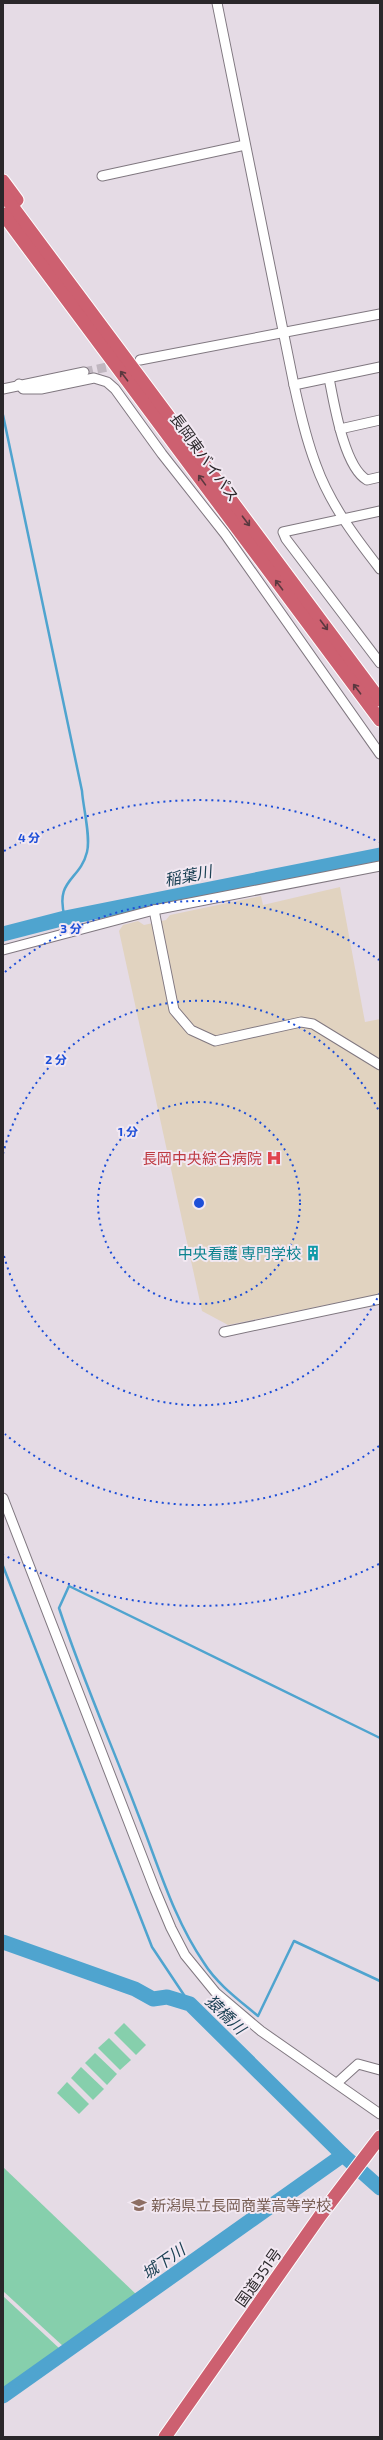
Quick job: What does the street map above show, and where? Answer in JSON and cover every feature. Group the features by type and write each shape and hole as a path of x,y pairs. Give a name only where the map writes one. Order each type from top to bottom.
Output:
{"highway":[{"path":"3,181 67,268 156,400"},
{"name":"長岡東バイパス","path":"3,194 380,700"},
{"name":"長岡東バイパス","path":"3,214 380,720"},
{"path":"3,221 50,277"},
{"name":"国道351号","path":"165,2437 348,2178 380,2137"}],"street":[{"path":"217,3 302,419 316,465 343,518 380,569"},
{"path":"102,176 245,145"},
{"path":"140,360 284,334 380,314"},
{"path":"294,385 380,367"},
{"path":"3,388 84,372"},
{"path":"19,384 23,389 41,389 94,378 107,382 115,389 162,454 224,534 380,754"},
{"path":"329,378 340,429 359,476 366,480 380,477"},
{"path":"340,429 380,420"},
{"path":"380,511 283,532 286,539 380,663"},
{"path":"3,950 154,910 362,868 380,866"},
{"path":"362,868 380,873"},
{"path":"154,910 174,1010 191,1030 216,1041 301,1022 313,1024 380,1065"},
{"path":"224,1332 380,1300"},
{"path":"3,1498 155,1890 171,1928 186,1954 216,1993 230,2006 261,2031 380,2114"},
{"path":"337,2083 358,2064 380,2070"}],"shaded area":[{"name":"長岡中央綜合病院","path":"340,887 365,1022 380,1019 380,1294 228,1325 202,1311 119,931 123,925 138,921 144,925 166,920 170,915 261,896 263,905"}],"green space":[{"path":"124,2023 146,2045 136,2055 114,2033"},
{"path":"109,2038 131,2060 120,2070 98,2048"},
{"path":"95,2053 117,2074 107,2085 85,2063"},
{"path":"81,2067 104,2089 93,2100 71,2078"},
{"path":"67,2082 89,2104 79,2114 57,2093"},
{"path":"3,2167 139,2297 64,2347 3,2291"},
{"path":"3,2296 60,2349 3,2391"}],"waterway":[{"path":"3,415 82,791 88,838 88,846 84,862 65,888 62,905 65,918"},
{"name":"稲葉川","path":"3,934 65,918 380,855"},
{"path":"3,1566 152,1947 190,2004"},
{"path":"380,1738 69,1586 59,1608 87,1686 128,1788 159,1871 183,1928 193,1946 215,1978 258,2016 294,1941 380,1981"},
{"name":"猿橋川","path":"3,1942 135,1989 153,1999 167,1997 190,2004 343,2155 380,2188"},
{"name":"城下川","path":"3,2396 343,2155"}],"tunnel":[{"path":"84,372 121,364"}],"place":[{"name":"長岡中央綜合病院","path":"274,1158"},
{"name":"中央看護 専門学校","path":"313,1253"},
{"name":"新潟県立長岡商業高等学校","path":"139,2205"}]}
